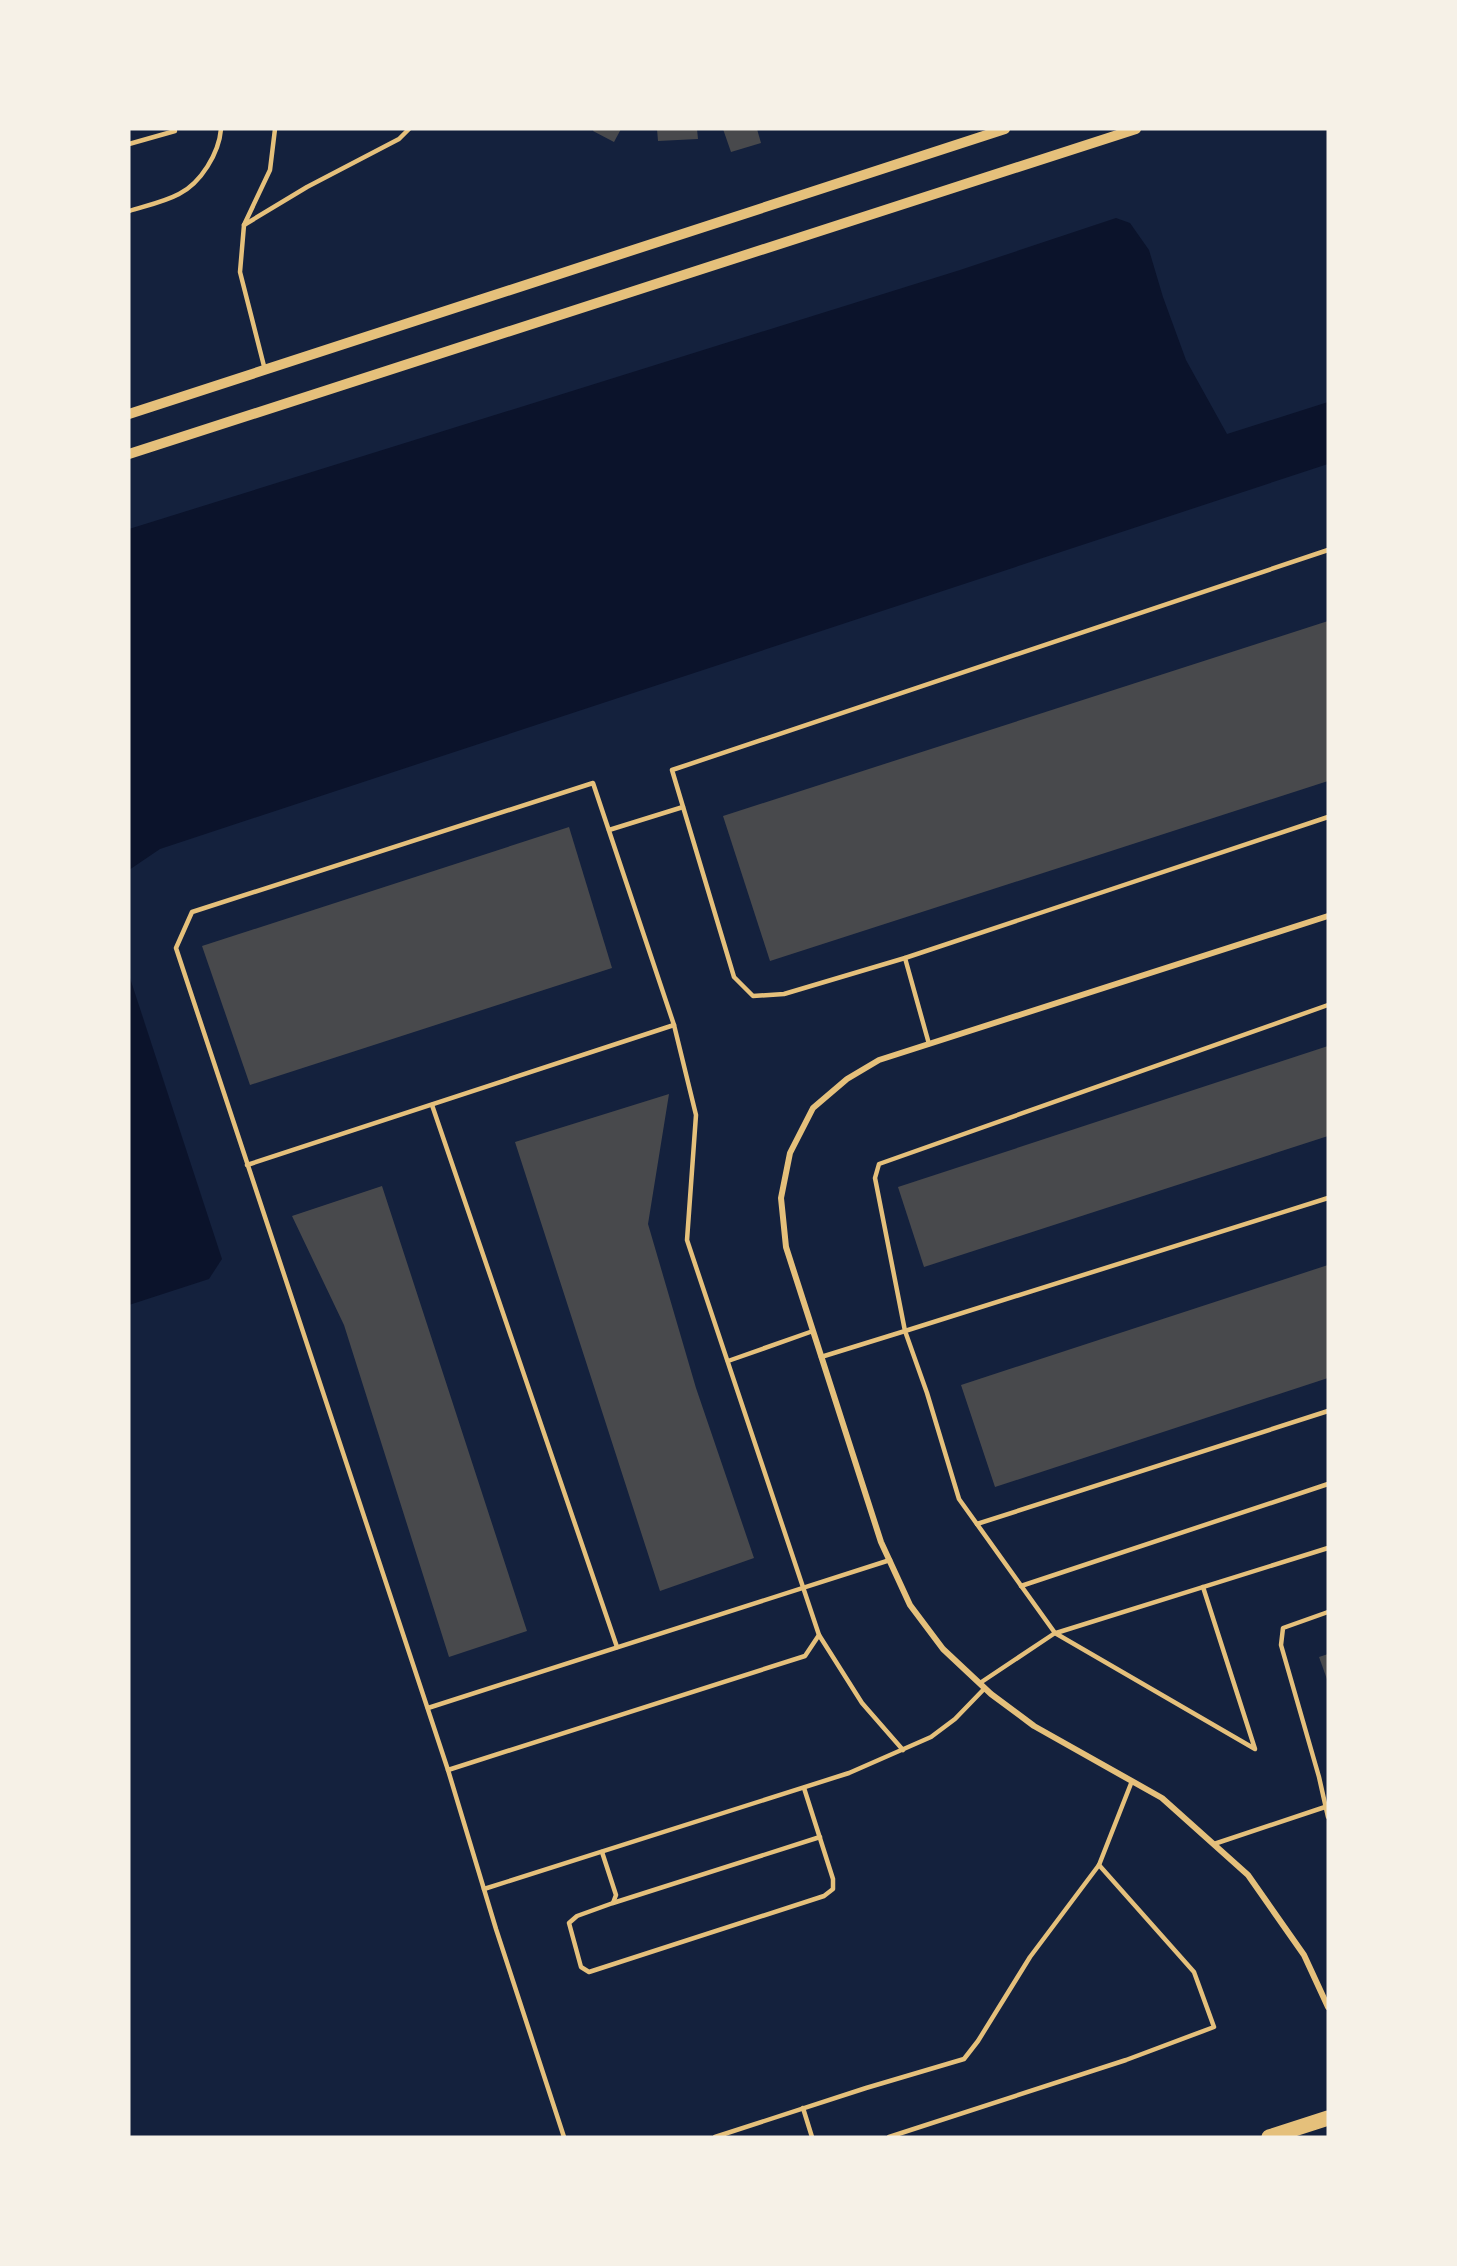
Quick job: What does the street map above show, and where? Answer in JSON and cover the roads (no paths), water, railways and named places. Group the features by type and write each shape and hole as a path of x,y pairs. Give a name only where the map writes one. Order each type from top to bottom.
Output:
{"main road":[{"path":"1269,2137 1328,2118"}],"street":[{"path":"129,414 1005,129"},
{"path":"129,454 1136,129"},
{"path":"1328,915 879,1060 847,1079 813,1108 789,1153 781,1198 786,1247 881,1542 910,1605 944,1649 982,1686 1034,1726 1162,1798 1248,1875 1304,1955 1328,2007"}],"lane":[{"path":"129,211 180,194 205,171 220,144 221,129"},
{"path":"265,370 240,272 244,225 270,170 275,129"},
{"path":"244,225 307,187 399,139 409,129"},
{"path":"129,144 175,131"},
{"path":"1328,550 672,771 734,977 753,996 784,994 905,958 1328,818"},
{"path":"564,2137 428,1708 176,948 192,912 592,783 674,1025 696,1115 687,1240 819,1635 862,1703 903,1749"},
{"path":"609,830 682,807"},
{"path":"905,958 929,1044"},
{"path":"1203,1587 1255,1749 1055,1633 959,1499 927,1394 904,1331 875,1178 879,1164 1328,1005"},
{"path":"247,1165 674,1025"},
{"path":"432,1105 617,1647"},
{"path":"821,1357 1328,1198"},
{"path":"728,1360 813,1331"},
{"path":"977,1524 1328,1411"},
{"path":"1021,1586 1328,1484"},
{"path":"484,1889 849,1773 931,1737 955,1719 982,1686 1055,1633 1328,1548"},
{"path":"428,1708 890,1560"},
{"path":"1328,1612 1283,1628 1281,1645 1327,1806 1328,1817"},
{"path":"448,1770 805,1656 819,1635"},
{"path":"715,2137 964,2059 978,2041 1030,1957 1099,1866 1132,1781"},
{"path":"804,1788 820,1837 833,1879 833,1889 824,1896 589,1972 582,1967 569,1923 577,1916 820,1837"},
{"path":"1214,1844 1327,1806"},
{"path":"602,1852 616,1895 613,1903"},
{"path":"889,2137 1126,2060 1214,2027 1194,1972 1099,1866"},
{"path":"803,2108 812,2137"}],"water":[{"path":"1116,218 1130,223 1149,250 1186,360 1227,434 1328,402 1328,464 160,849 129,870 129,529 960,270"},
{"path":"129,975 222,1259 209,1279 129,1305"}]}
